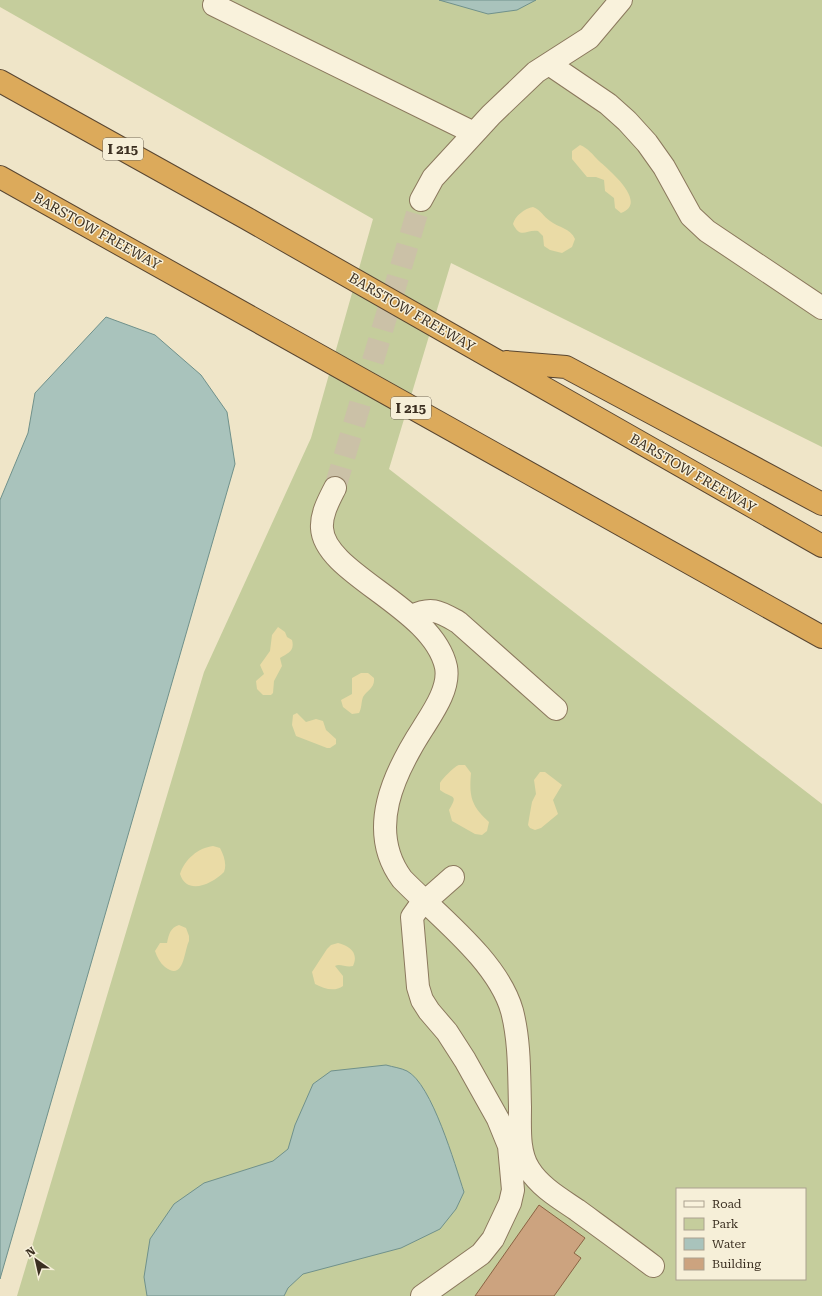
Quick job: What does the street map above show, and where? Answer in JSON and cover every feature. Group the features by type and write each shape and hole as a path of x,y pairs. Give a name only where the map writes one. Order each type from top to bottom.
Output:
{"highway":[{"name":"BARSTOW FREEWAY","path":"0,81 822,546"},
{"name":"BARSTOW FREEWAY","path":"0,177 822,637"},
{"path":"499,362 566,367 822,504"}],"lane":[{"path":"421,200 433,178 474,133 536,72 589,38 621,0"},
{"path":"214,5 474,133"},
{"path":"549,64 608,104 627,120 647,143 664,167 691,216 707,231 822,308"},
{"path":"335,488 325,510 323,520 322,528 327,545 333,553 365,582 412,616 432,638 440,650 446,668 444,688 435,709 400,766 393,782 387,808 385,831 388,853 394,867 424,902 480,957 497,980 505,996 511,1010 518,1043 522,1149 529,1170 544,1185 654,1266"},
{"path":"412,616 422,611 429,610 441,613 458,622 556,709"},
{"path":"422,1296 481,1254 493,1239 510,1204 513,1190 509,1146 500,1124 465,1060 447,1032 429,1011 422,1000 418,987 412,917 424,902 453,877"},
{"path":"510,1204 544,1185"}],"green space":[{"path":"0,0 822,0 822,447 451,263 389,469 822,804 822,1296 17,1296 204,672 311,438 373,219 0,7"}],"sand":[{"path":"580,145 586,148 618,179 629,195 631,202 629,208 621,213 615,208 614,198 605,191 604,180 596,177 587,177 572,159 572,151"},
{"path":"533,207 550,221 573,235 575,239 572,247 562,253 550,250 544,246 543,236 538,231 521,233 516,229 513,224 518,215"},
{"path":"278,627 285,632 287,637 292,640 293,647 288,653 280,658 282,666 274,681 273,693 271,695 263,695 257,689 256,681 264,674 260,665 270,651 272,635"},
{"path":"361,673 368,673 374,678 374,681 372,687 363,697 359,713 352,714 343,707 341,700 352,694 352,678"},
{"path":"297,713 306,722 316,719 323,721 326,730 336,739 336,744 330,748 327,748 296,736 292,725 293,715"},
{"path":"459,765 465,765 471,773 470,788 472,800 478,811 489,822 487,831 482,835 475,834 452,821 449,810 454,799 440,790 440,783 446,775"},
{"path":"540,772 545,772 562,785 553,800 558,814 541,828 535,830 530,828 528,825 532,802 536,794 534,780"},
{"path":"213,846 220,848 223,854 225,863 224,872 207,884 200,886 188,885 183,881 180,874 185,864 197,852"},
{"path":"179,925 186,928 189,941 180,968 176,971 171,971 162,964 155,951 160,943 167,943 169,934 176,926"},
{"path":"338,943 350,948 355,957 353,966 335,966 343,976 343,986 337,989 329,989 315,984 312,972 327,949 331,945"}],"water":[{"path":"439,0 536,0 517,10 488,14"},
{"path":"106,317 155,335 201,375 227,412 235,464 0,1279 0,500 28,433 35,393"},
{"path":"386,1065 407,1071 416,1079 434,1108 455,1164 464,1192 456,1209 440,1229 401,1248 303,1274 288,1288 284,1296 147,1296 144,1277 150,1239 174,1204 204,1183 273,1161 288,1149 295,1125 313,1084 331,1071"}],"building":[{"path":"539,1205 585,1238 574,1253 581,1258 554,1296 475,1296"}],"tunnel":[{"path":"335,488 421,200"}]}
